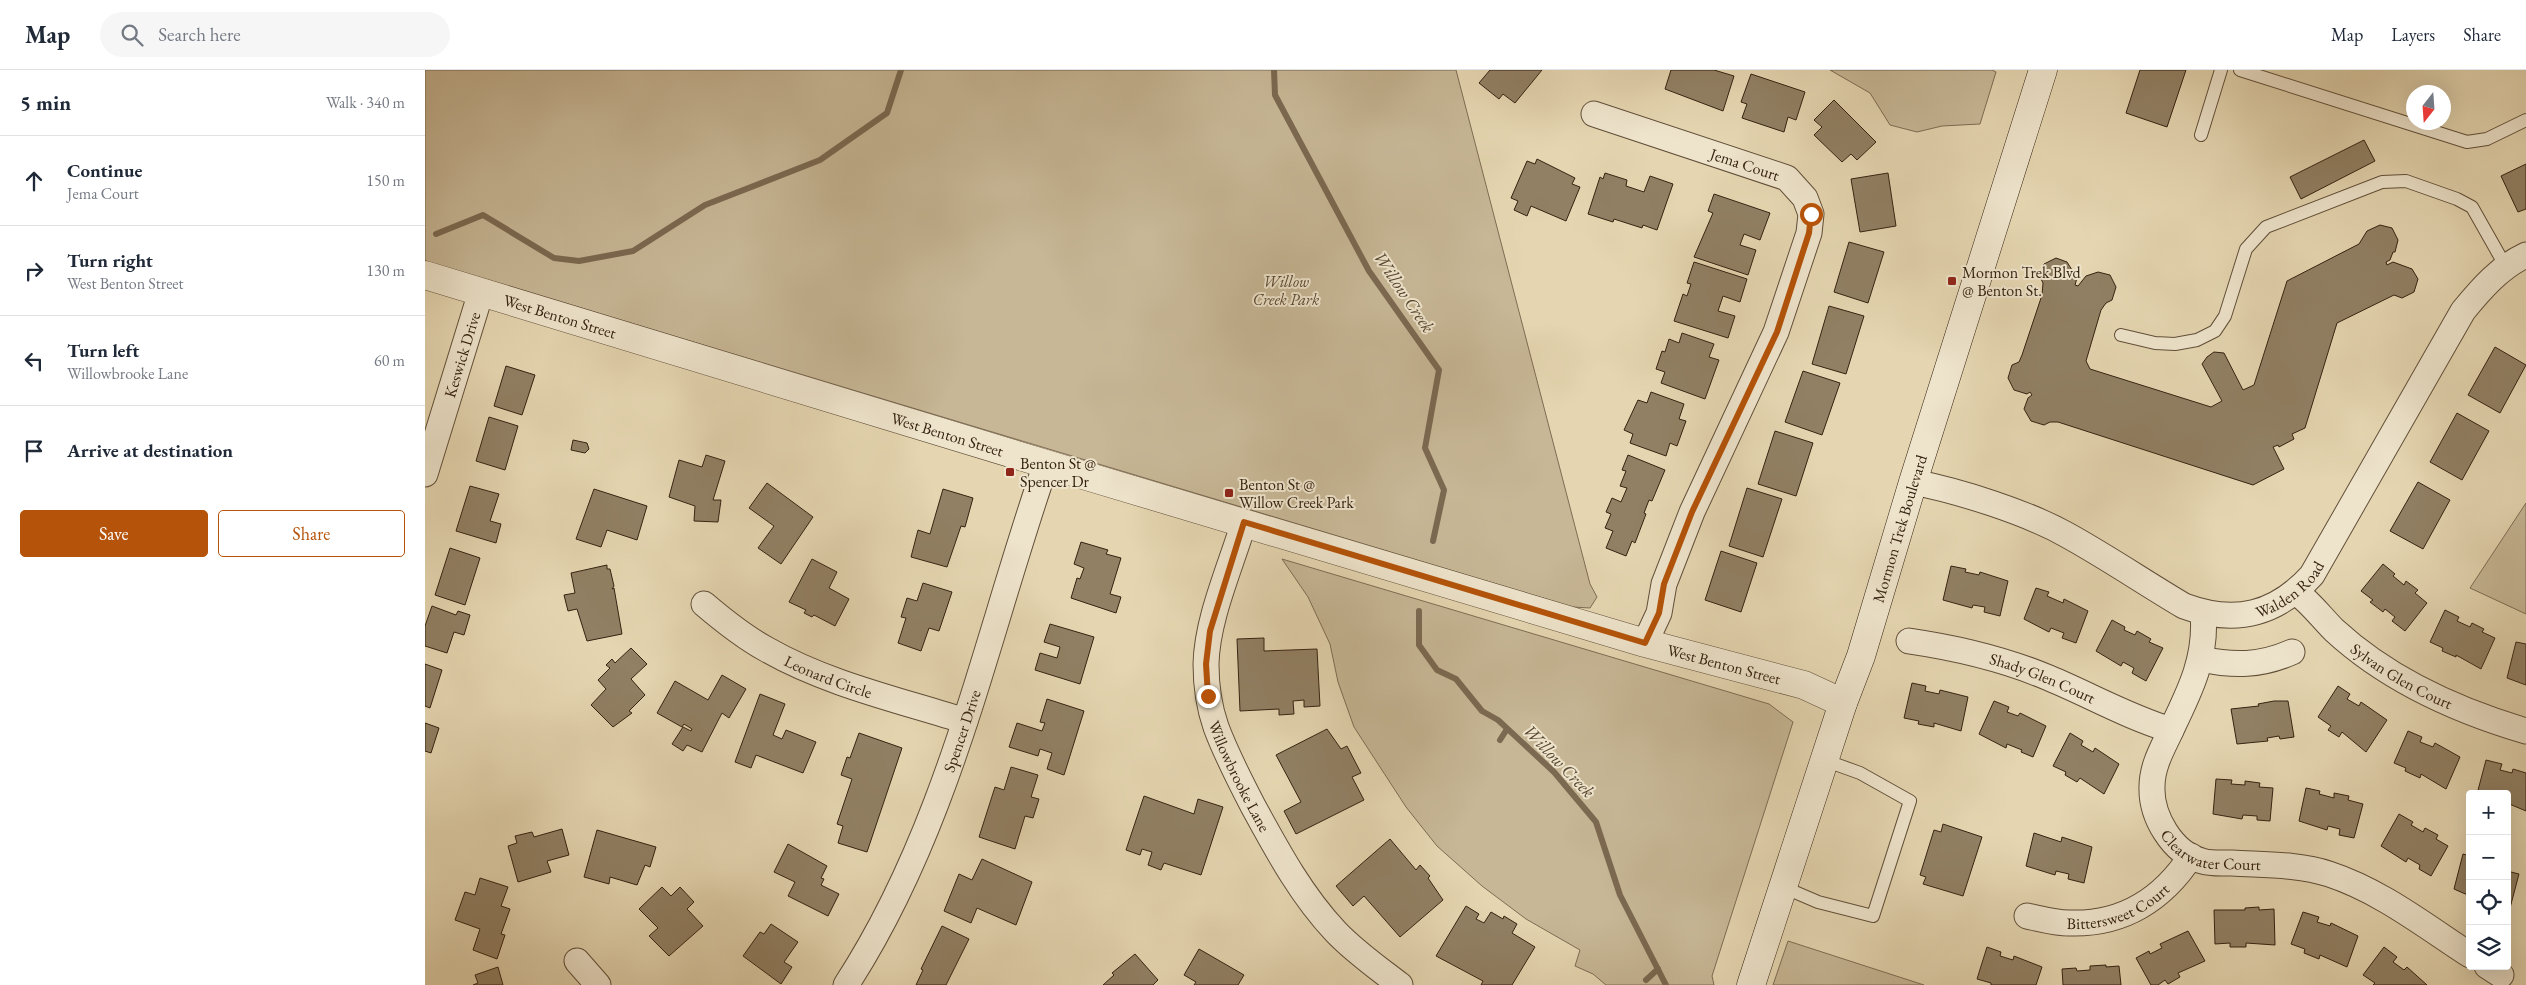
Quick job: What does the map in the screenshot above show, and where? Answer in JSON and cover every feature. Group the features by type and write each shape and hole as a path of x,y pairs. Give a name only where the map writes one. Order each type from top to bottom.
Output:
{"street":[{"name":"Mormon Trek Boulevard","path":"1751,985 1843,703 1861,656 1913,482 2042,70"},
{"name":"Jema Court","path":"1593,114 1787,178 1805,198 1811,214 1809,233 1777,332 1692,512 1664,584 1659,613 1645,643"},
{"name":"Walden Road","path":"1913,482 1947,489 2040,522 2066,535 2185,606 2203,613 2224,616 2245,615 2270,608 2296,592 2312,575 2463,311 2485,285 2516,261"},
{"name":"West Benton Street","path":"425,275 1046,464 1645,643 1804,685 1843,703"},
{"name":"Keswick Drive","path":"425,474 481,292"},
{"name":"Spencer Drive","path":"846,985 870,948 893,906 938,802 1046,464"},
{"name":"Willowbrooke Lane","path":"1244,522 1210,631 1206,664 1208,696 1216,728 1258,815 1306,896 1336,932 1365,959 1400,985"},
{"name":"Sylvan Glen Court","path":"2296,592 2311,603 2334,629 2377,662 2415,685 2450,704 2526,731"},
{"name":"Leonard Circle","path":"704,604 736,630 766,650 810,671 965,721"},
{"name":"Clearwater Court","path":"2203,613 2205,635 2201,660 2186,699 2154,763 2151,788 2155,809 2163,828 2176,845 2201,861 2293,867 2328,874 2385,899 2466,952"},
{"name":"Shady Glen Court","path":"1909,641 1964,651 2021,667 2147,723 2171,730"},
{"path":"2201,660 2244,665 2261,663 2292,652"},
{"name":"Bittersweet Court","path":"2027,916 2069,923 2102,921 2130,912 2158,897 2179,875 2191,856"},
{"path":"577,961 598,985"}],"lane":[{"path":"2201,135 2221,70"},
{"path":"2240,70 2467,142 2487,139 2526,120"},
{"path":"2121,335 2155,343 2175,344 2197,340 2215,331 2225,316 2246,249 2266,227 2382,182 2406,181 2449,196 2471,207 2516,261"},
{"path":"1783,888 1818,902 1873,916 1910,801 1860,773 1824,760"}],"green space":[{"name":"Willow Creek Park","path":"425,70 1456,70 1590,584 1597,597 1590,608 1573,607 425,261"},
{"path":"1830,70 1992,70 1996,72 1980,124 1942,126 1917,132 1890,125 1870,93"},
{"path":"2526,503 2526,614 2470,588"},
{"path":"1282,559 1769,704 1793,722 1712,976 1714,985 1606,985 1593,974 1575,966 1580,950 1526,919 1482,886 1437,846 1406,807 1354,727 1338,682 1330,644 1308,597"},
{"path":"1788,941 1924,985 1773,985"}],"building":[{"path":"1490,70 1542,70 1515,103 1503,94 1499,99 1479,83"},
{"path":"1671,70 1714,70 1734,76 1723,111 1665,89"},
{"path":"2140,70 2186,70 2167,127 2126,113"},
{"path":"1751,74 1805,92 1796,120 1788,117 1784,132 1742,118 1747,104 1741,102"},
{"path":"1834,100 1876,142 1857,160 1851,154 1842,162 1814,135 1822,127 1814,120"},
{"path":"2364,140 2375,161 2301,199 2290,177"},
{"path":"1537,159 1575,178 1572,184 1580,187 1566,221 1531,206 1527,216 1514,210 1518,201 1511,198 1527,161 1535,164"},
{"path":"2526,164 2526,209 2518,212 2501,176"},
{"path":"1605,173 1627,180 1626,186 1644,192 1650,176 1673,184 1657,230 1643,225 1642,228 1614,219 1613,222 1588,214 1600,177 1603,179"},
{"path":"1888,173 1896,226 1860,232 1851,179"},
{"path":"1714,194 1770,213 1760,240 1744,234 1740,245 1756,250 1748,275 1694,257 1713,213 1708,211"},
{"path":"2380,225 2392,228 2398,240 2395,252 2393,252 2390,260 2386,262 2387,265 2393,262 2412,269 2418,279 2414,292 2402,298 2394,295 2337,323 2305,428 2292,434 2294,439 2279,447 2278,445 2273,447 2284,469 2253,485 2058,422 2050,422 2044,425 2031,421 2024,409 2028,398 2032,395 2030,392 2027,394 2014,390 2008,378 2012,365 2019,362 2022,355 2042,295 2043,283 2040,277 2044,264 2056,258 2067,262 2077,278 2075,285 2078,286 2086,276 2098,272 2110,275 2116,287 2112,300 2106,303 2101,310 2086,361 2090,369 2211,407 2222,401 2202,364 2207,357 2214,352 2224,353 2243,390 2254,385 2287,281 2359,244 2367,231"},
{"path":"1849,242 1884,252 1868,303 1834,292"},
{"path":"1694,262 1747,279 1740,302 1723,296 1718,311 1735,316 1728,338 1674,321 1683,294 1687,296 1691,284 1687,283"},
{"path":"1829,306 1864,316 1846,374 1812,364"},
{"path":"1682,333 1714,344 1709,357 1719,360 1705,399 1661,383 1665,372 1656,369 1662,351 1665,352 1669,339 1679,343"},
{"path":"2495,347 2526,365 2500,413 2468,395"},
{"path":"506,366 535,375 522,415 494,406"},
{"path":"1803,371 1840,383 1822,435 1785,422"},
{"path":"1651,392 1684,404 1679,419 1686,421 1677,446 1670,443 1666,456 1630,443 1633,434 1624,430 1638,400 1647,403"},
{"path":"2457,413 2489,431 2462,480 2430,462"},
{"path":"489,417 518,426 505,470 476,461"},
{"path":"1775,431 1813,443 1796,496 1758,484"},
{"path":"573,440 587,443 589,449 585,453 571,450"},
{"path":"706,455 725,461 713,500 721,500 718,522 694,521 695,506 669,497 679,460 702,467"},
{"path":"1628,455 1665,470 1652,501 1649,500 1635,543 1632,541 1626,556 1606,548 1613,531 1605,528 1611,514 1606,512 1612,498 1621,502 1627,488 1620,486 1626,471 1622,470"},
{"path":"2418,482 2450,500 2423,549 2390,531"},
{"path":"767,483 813,517 781,564 758,548 774,526 749,508"},
{"path":"470,486 499,494 490,521 501,524 496,543 456,531"},
{"path":"1747,488 1782,499 1763,557 1729,546"},
{"path":"594,489 647,506 637,540 607,530 601,547 576,539"},
{"path":"943,489 973,498 965,527 961,526 947,567 911,557 918,530 930,534"},
{"path":"1081,542 1108,550 1106,554 1121,558 1110,594 1121,597 1116,613 1071,598 1077,578 1080,579 1084,568 1074,564"},
{"path":"450,548 480,558 465,605 435,595"},
{"path":"1721,551 1757,563 1741,612 1705,600"},
{"path":"812,559 837,572 829,588 849,599 835,626 814,615 812,617 804,613 806,610 789,602"},
{"path":"2383,564 2404,585 2406,581 2418,590 2415,593 2427,603 2405,631 2392,621 2395,617 2385,609 2383,612 2370,602 2373,600 2361,591"},
{"path":"607,565 607,569 610,569 614,586 612,589 614,588 622,634 587,641 577,609 568,611 564,595 575,593 571,573"},
{"path":"1951,566 1966,569 1965,572 1979,575 1980,572 2008,581 2000,616 1984,612 1985,607 1973,605 1972,608 1943,600"},
{"path":"923,583 952,592 939,631 929,628 921,651 898,643 906,618 901,617 907,598 917,601"},
{"path":"2036,588 2049,592 2047,596 2063,603 2064,599 2088,611 2076,643 2062,638 2064,633 2051,628 2049,632 2024,619"},
{"path":"432,606 456,615 458,611 470,615 464,635 454,632 447,653 425,646 425,626"},
{"path":"2445,610 2459,617 2457,621 2470,627 2472,623 2484,629 2482,632 2495,638 2481,669 2456,655 2456,657 2442,651 2443,648 2430,642"},
{"path":"2112,620 2125,627 2124,630 2135,635 2137,631 2151,639 2149,642 2163,648 2146,681 2132,673 2134,668 2123,662 2121,666 2096,651"},
{"path":"1050,624 1094,637 1080,684 1035,670 1040,653 1057,658 1060,647 1044,642"},
{"path":"1264,638 1264,651 1317,649 1320,706 1304,707 1304,700 1293,701 1294,714 1279,715 1279,709 1240,711 1237,639"},
{"path":"2516,642 2526,644 2526,685 2507,678"},
{"path":"631,648 647,664 631,679 645,695 629,711 632,713 613,727 591,705 606,689 598,680 610,668 606,665 612,659 615,663"},
{"path":"425,664 442,670 430,708 425,706"},
{"path":"722,675 746,689 729,718 722,713 702,752 687,745 683,751 672,744 683,727 691,731 692,729 684,724 682,727 657,713 675,681 708,700"},
{"path":"1912,683 1926,686 1925,691 1939,694 1940,690 1968,697 1961,731 1934,723 1934,727 1918,724 1919,721 1904,718"},
{"path":"2338,686 2350,694 2347,699 2359,706 2361,702 2387,720 2366,752 2342,732 2339,737 2328,730 2331,726 2318,717"},
{"path":"760,694 785,704 773,735 782,739 786,730 816,742 803,773 756,755 751,768 735,762"},
{"path":"1047,699 1084,711 1064,775 1047,769 1052,753 1040,749 1038,756 1009,747 1017,723 1042,731 1045,723 1040,722"},
{"path":"1994,701 2009,707 2007,712 2018,716 2020,713 2046,726 2033,757 2007,744 2006,748 1979,734"},
{"path":"2288,701 2294,737 2280,739 2279,736 2267,738 2268,741 2237,744 2231,709 2259,706 2258,704"},
{"path":"425,723 439,728 431,753 425,751"},
{"path":"1327,729 1341,749 1347,746 1361,773 1352,777 1364,800 1296,834 1284,811 1301,802 1276,755"},
{"path":"2408,731 2422,737 2420,742 2433,747 2435,743 2460,757 2446,789 2421,774 2420,778 2405,771 2406,768 2394,763"},
{"path":"859,733 902,748 867,852 838,843 843,826 837,824 852,779 841,775 847,757 850,758"},
{"path":"2070,733 2083,741 2081,745 2093,752 2095,748 2119,764 2104,794 2080,778 2077,782 2065,775 2066,772 2053,766"},
{"path":"2486,760 2502,764 2500,770 2512,773 2513,769 2526,773 2526,811 2511,805 2511,790 2478,790"},
{"path":"1011,767 1038,775 1031,797 1039,799 1033,818 1025,816 1015,849 979,837 995,787 1004,790"},
{"path":"2216,779 2232,780 2231,784 2245,785 2245,781 2260,783 2259,787 2273,788 2270,821 2257,820 2257,816 2243,815 2242,819 2213,814"},
{"path":"2306,788 2320,791 2319,794 2334,798 2334,793 2349,796 2348,800 2363,804 2354,838 2339,835 2340,829 2328,826 2327,830 2299,821"},
{"path":"1144,796 1194,814 1198,799 1223,807 1201,875 1164,863 1161,870 1148,865 1152,852 1142,849 1140,855 1126,850"},
{"path":"2399,814 2413,822 2411,825 2423,832 2425,828 2438,835 2436,839 2448,846 2431,876 2419,869 2420,865 2408,858 2406,862 2381,846"},
{"path":"1943,824 1982,837 1963,896 1923,884 1926,877 1920,875 1934,830 1941,832"},
{"path":"562,829 569,855 547,861 551,872 518,882 508,846 517,843 515,836 532,832 534,837"},
{"path":"597,830 656,847 650,867 645,865 637,885 610,877 609,884 584,877"},
{"path":"2034,833 2061,842 2062,837 2092,847 2084,883 2068,879 2069,874 2056,871 2055,875 2026,866"},
{"path":"1390,839 1416,870 1420,865 1430,876 1428,878 1443,900 1400,937 1364,896 1353,906 1336,886"},
{"path":"788,844 827,866 821,878 824,879 821,885 839,894 828,916 788,896 795,882 774,872"},
{"path":"2463,854 2466,855 2466,894 2454,889"},
{"path":"982,859 1032,882 1016,925 977,908 971,923 944,911 959,874 972,880"},
{"path":"2511,872 2519,874 2511,904"},
{"path":"480,878 508,887 501,906 510,909 501,934 505,935 497,959 473,950 480,929 455,920 465,892 475,895"},
{"path":"662,887 671,896 680,887 694,902 687,909 703,926 669,956 649,936 658,928 639,909"},
{"path":"1466,906 1479,914 1476,919 1484,923 1491,912 1503,919 1504,916 1517,924 1512,933 1535,947 1512,985 1481,985 1483,981 1436,956"},
{"path":"2259,907 2259,910 2274,909 2275,945 2246,943 2246,947 2230,947 2230,943 2215,944 2214,910 2245,910 2245,908"},
{"path":"2303,912 2319,917 2317,922 2330,926 2331,923 2358,936 2347,967 2320,955 2319,959 2304,953 2305,949 2291,944"},
{"path":"771,924 798,942 784,962 792,967 781,984 743,956 760,932 764,934"},
{"path":"942,926 969,939 946,985 916,985 923,970 921,969"},
{"path":"2188,931 2205,961 2178,973 2180,977 2168,984 2165,980 2158,985 2151,985 2136,958 2149,951 2150,954 2162,948 2160,944"},
{"path":"1987,947 2001,952 2000,956 2013,960 2014,956 2042,967 2036,985 1991,985 1991,983 1977,979"},
{"path":"2384,947 2397,957 2393,962 2404,970 2407,967 2427,985 2373,985 2375,983 2363,975"},
{"path":"1199,949 1244,975 1238,985 1194,985 1196,982 1184,975"},
{"path":"1135,954 1158,980 1153,985 1103,985 1114,975 1112,973"},
{"path":"2106,965 2106,967 2119,966 2121,985 2063,985 2062,969 2090,970 2090,966"},
{"path":"498,967 503,985 473,985 478,983 475,975"}],"waterway":[{"path":"436,234 483,215 554,258 579,261 633,251 705,205 820,160 887,113 901,70"},
{"name":"Willow Creek","path":"1274,70 1275,95 1369,271 1439,370 1425,448 1444,490 1433,541"},
{"name":"Willow Creek","path":"1419,611 1419,645 1437,670 1456,679 1482,711 1498,720 1554,772 1596,822 1620,895 1666,985"},
{"path":"1500,740 1507,729"},
{"path":"1646,980 1658,969"}],"place":[{"name":"Mormon Trek Blvd @ Benton St.","path":"1952,281"},
{"name":"Benton St @ Spencer Dr","path":"1010,472"},
{"name":"Benton St @ Willow Creek Park","path":"1229,493"}],"route":[{"path":"1208,696 1206,664 1210,631 1244,522 1645,643 1659,613 1664,584 1692,512 1757,378 1777,332 1809,233 1811,214"}]}
